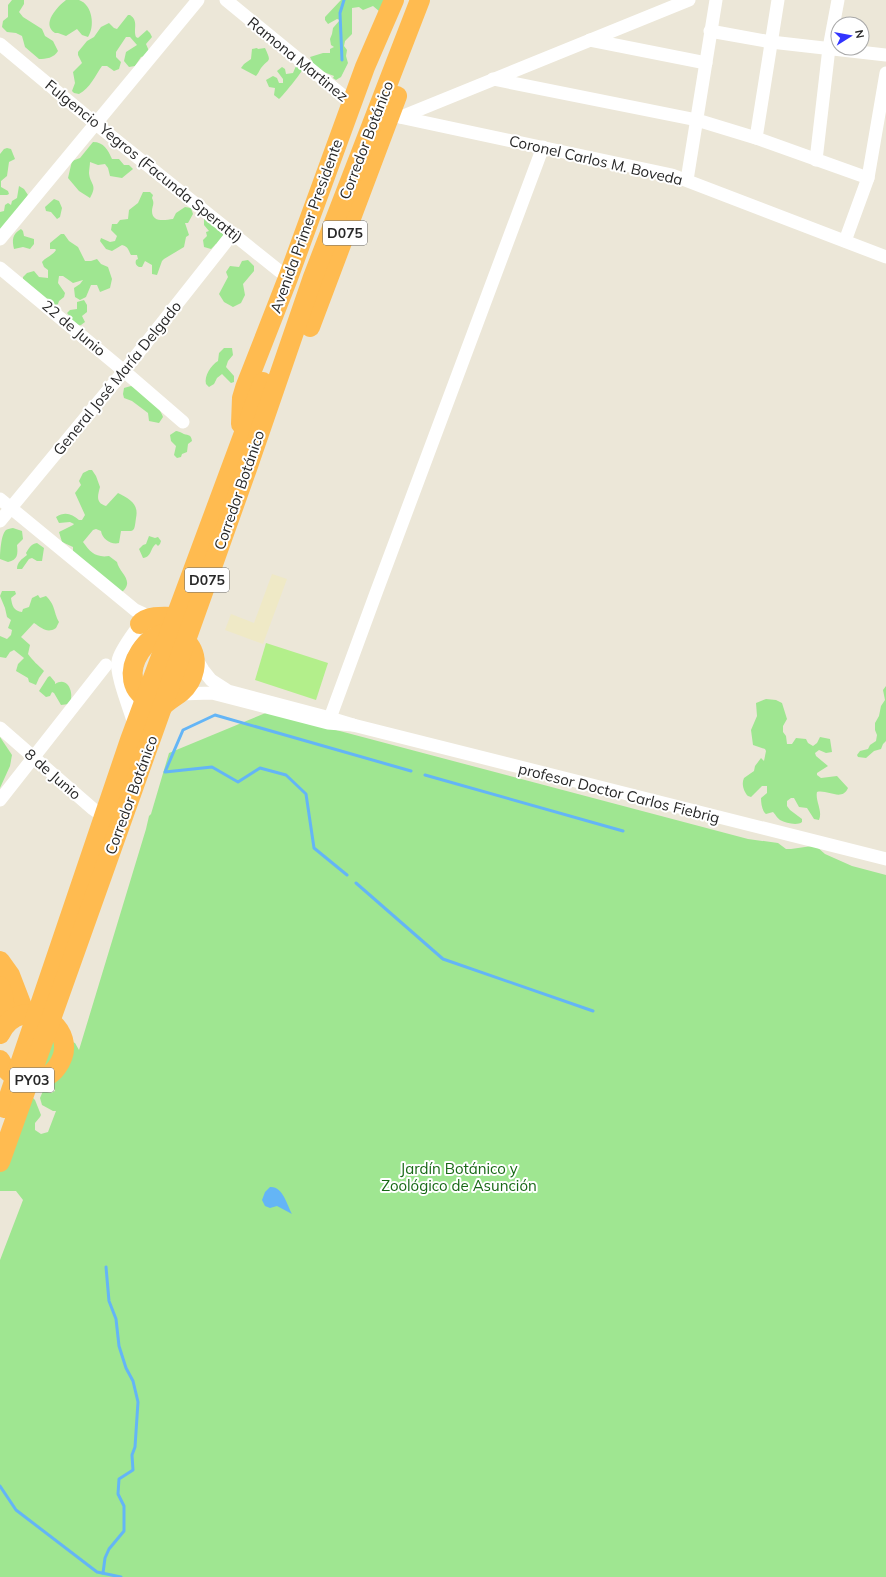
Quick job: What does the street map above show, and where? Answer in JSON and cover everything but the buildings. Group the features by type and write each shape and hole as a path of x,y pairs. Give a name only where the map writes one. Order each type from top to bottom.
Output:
{"highway":[{"name":"Avenida Primer Presidente","path":"243,457 241,416 242,398 352,103 394,0"},
{"name":"Corredor Botánico","path":"2,1109 130,740 405,0"},
{"name":"Corredor Botánico","path":"0,1162 248,466 313,277 420,0"},
{"name":"Avenida Primer Presidente","path":"185,617 243,457 251,445 274,420 281,407 396,116 430,0"},
{"path":"60,1032 55,996 58,978 143,736 163,706 187,686 194,671 193,653 185,617 147,622"},
{"path":"26,1014 54,977 137,735 138,722 132,675 133,664 149,641 147,622"},
{"path":"147,622 179,635 193,653"},
{"path":"132,675 135,684 142,694 149,699 161,701 177,695"},
{"path":"0,961 10,975 26,1014"},
{"path":"0,986 4,1004 4,1013 0,1034"},
{"path":"0,1034 3,1028 13,1019 26,1014 42,1016 49,1019 60,1032"},
{"name":"PY03","path":"2,1063 16,1077 23,1080 36,1080 51,1074 60,1063 64,1050 64,1043 60,1032"},
{"name":"PY03","path":"0,1132 3,1081 2,1063"},
{"name":"PY03","path":"0,1146 13,1112 26,1090 36,1080"}],"street":[{"path":"0,240 198,0"},
{"name":"Ramona Martinez","path":"226,0 352,103"},
{"path":"396,116 493,79 689,0"},
{"path":"687,180 716,0"},
{"path":"756,138 778,0"},
{"path":"816,160 829,48 838,0"},
{"path":"710,31 771,42 886,55"},
{"path":"590,40 706,63"},
{"name":"Fulgencio Yegros (Facunda Speratti)","path":"0,44 96,124 233,232 288,278"},
{"path":"845,241 868,178 883,116 886,73"},
{"path":"493,79 697,120 756,138 868,178"},
{"name":"Coronel Carlos M. Boveda","path":"396,116 672,175 886,257"},
{"path":"330,718 543,147"},
{"name":"General José María Delgado","path":"0,521 124,371 233,232"},
{"name":"22 de Junio","path":"0,268 183,422"},
{"path":"0,499 147,622 125,646 118,661 120,682 137,735"},
{"name":"profesor Doctor Carlos Fiebrig","path":"193,653 211,680 228,691 353,725 886,859"},
{"path":"0,800 106,665"},
{"name":"profesor Doctor Carlos Fiebrig","path":"177,695 212,693 328,723 353,725"},
{"name":"8 de Junio","path":"0,728 107,820"}],"shaded area":[{"path":"272,574 287,579 263,644 225,630 231,614 254,623"}],"green space":[{"path":"12,0 24,0 24,4 19,12 23,17 42,29 45,36 53,41 58,51 52,57 39,59 25,47 22,36 16,33 7,32 2,27 3,21 8,17 8,5"},
{"path":"66,0 79,0 87,6 90,11 92,28 88,37 82,35 77,29 66,36 55,33 51,29 50,20 52,16"},
{"path":"341,0 387,0 379,11 373,6 363,10 359,7 352,8 352,34 345,41 344,46 347,50 346,56 348,63 341,77 336,80 333,78 334,76 316,69 310,57 323,53 330,53 330,49 334,47 331,45 330,39 333,28 340,20 337,19 328,24 325,17"},
{"path":"128,15 133,17 135,22 136,37 138,38 147,30 150,33 152,37 146,44 149,51 145,56 141,57 135,66 129,67 124,61 126,52 137,45 130,37 126,37 116,52 116,57 121,62 119,69 114,71 107,66 102,66 92,82 83,91 79,94 74,93 72,91 75,83 73,72 82,63 78,52 87,41 94,37 101,27 109,23 117,29"},
{"path":"265,48 269,60 256,76 241,68 251,59 252,49"},
{"path":"296,66 300,66 303,69 279,99 274,95 275,88 269,87 266,80 273,76 277,78 279,83 283,83 283,79 277,71 282,67 285,69 286,74 293,73"},
{"path":"93,142 103,145 112,159 119,159 124,165 129,165 133,169 122,178 110,176 108,168 105,164 98,165 90,162 89,173 93,190 90,198 79,191 68,178 72,161 80,158"},
{"path":"7,148 11,149 15,159 9,162 7,176 1,181 1,187 8,191 9,194 0,195 0,154"},
{"path":"19,186 24,189 28,195 0,234 0,212 4,211 5,205 8,203 11,205 12,201 17,198"},
{"path":"143,192 150,192 153,195 152,211 154,217 157,219 173,219 176,213 185,207 191,208 193,214 188,223 185,223 189,235 186,237 184,247 162,261 157,275 152,274 152,265 145,261 142,267 137,266 137,255 131,255 126,247 122,245 112,251 106,249 100,241 101,238 110,242 115,241 117,236 111,230 112,224 117,224 120,220 128,219 129,210 138,203"},
{"path":"54,199 59,201 62,208 60,217 57,219 51,212 46,211 45,207"},
{"path":"204,218 226,228 221,244 216,244 211,249 204,247 203,240 207,236 206,232 209,231 204,225"},
{"path":"21,229 24,236 34,239 34,244 30,249 23,247 14,249 14,235"},
{"path":"61,234 64,234 69,241 78,247 85,261 97,259 101,264 108,267 112,279 110,288 100,292 97,285 91,285 86,297 80,300 75,297 74,288 83,280 73,283 63,276 59,276 58,283 65,293 64,297 58,304 52,307 23,281 23,277 27,273 34,271 39,277 48,278 48,270 44,267 42,262 56,250 50,249 50,243"},
{"path":"248,260 254,266 254,271 243,284 245,295 241,303 233,307 224,302 219,294 228,277 226,272 230,266 239,267 242,261"},
{"path":"84,300 87,305 87,312 82,316 85,322 76,326 67,313 70,310 77,309 77,302"},
{"path":"224,348 232,348 233,355 228,361 226,367 234,376 234,382 231,383 222,374 217,378 214,384 209,387 206,384 207,374 218,361 219,353"},
{"path":"131,386 145,394 158,408 163,417 159,423 149,421 148,413 132,401 124,398 124,388"},
{"path":"176,431 190,436 192,441 188,444 187,452 182,454 181,457 177,458 174,455 176,446 171,441 170,435"},
{"path":"92,470 96,476 100,487 98,498 100,503 106,506 118,493 133,502 136,509 137,513 134,529 131,531 121,531 119,543 107,541 103,537 101,531 96,529 93,530 83,542 94,554 109,556 117,562 127,581 125,589 121,593 73,552 73,547 62,542 59,532 74,524 70,522 59,523 56,517 59,515 68,514 82,520 85,515 75,493 81,485 79,481 83,473"},
{"path":"13,528 22,531 23,539 17,545 16,558 8,562 0,559 1,544 4,532"},
{"path":"149,536 155,538 158,537 161,541 158,546 156,544 154,546 148,556 143,558 139,549 146,544"},
{"path":"37,543 44,548 42,561 37,561 32,558 29,559 22,569 17,569 19,563 27,555 26,553 29,548 33,544"},
{"path":"2,591 15,591 16,594 11,598 12,603 15,609 22,612 23,609 29,607 32,598 38,595 40,598 46,596 53,606 59,622 53,630 45,630 34,623 21,637 30,645 28,654 44,671 36,685 29,682 28,678 16,671 18,664 24,658 14,650 10,652 6,658 0,657 0,636 7,639 11,635 12,630 8,628 11,620 7,617 0,596"},
{"path":"266,643 328,663 316,700 255,680"},
{"path":"50,676 55,684 64,682 70,688 71,700 69,704 61,705 52,692 50,696 46,697 39,691"},
{"path":"886,686 886,741 881,749 874,751 866,758 858,757 857,755 860,751 868,749 870,745 876,741 877,735 875,723 879,716 881,706 885,700 883,690"},
{"path":"766,699 776,700 782,703 787,719 783,726 783,732 786,736 787,744 792,744 796,738 806,739 808,743 813,746 817,743 820,737 830,739 832,752 826,753 819,750 815,753 816,756 828,766 817,773 817,775 821,778 837,776 848,788 845,792 838,795 817,792 820,813 819,820 814,819 807,808 799,807 794,798 791,798 787,801 787,806 802,819 802,822 794,824 782,821 773,812 766,814 764,811 761,798 767,793 767,786 762,786 751,797 748,796 744,790 744,778 754,771 755,766 761,758 764,761 766,751 765,749 753,745 751,730 757,716 756,703"},
{"name":"Jardín Botánico y Zoológico de Asunción","path":"268,712 748,839 778,843 786,849 812,846 817,847 825,854 852,866 886,875 886,1577 0,1577 0,1260 23,1200 16,1191 0,1191 0,1171 33,1098 41,1115 35,1123 35,1130 41,1134 48,1132 56,1111 42,1105 40,1098 43,1091 51,1093 55,1091 53,1084 39,1079 52,1042 70,1041 75,1043 79,1050 169,753"},
{"path":"0,737 12,755 10,766 0,788"}],"water":[{"path":"270,1187 281,1193 292,1214 277,1206 270,1208 265,1206 262,1200 265,1192"}],"waterway":[{"path":"342,60 340,13 344,0"},
{"path":"347,875 314,848 306,794 286,775 260,768 238,782 212,767 165,772 183,730 215,715 411,771"},
{"path":"425,775 623,831"},
{"path":"356,883 443,959 593,1011"},
{"path":"103,1573 105,1558 109,1549 124,1531 124,1506 118,1494 119,1479 133,1470 132,1455 135,1447 138,1402 133,1381 126,1368 119,1346 116,1319 109,1301 106,1267"},
{"path":"0,1486 16,1510 97,1572 121,1577"}]}
